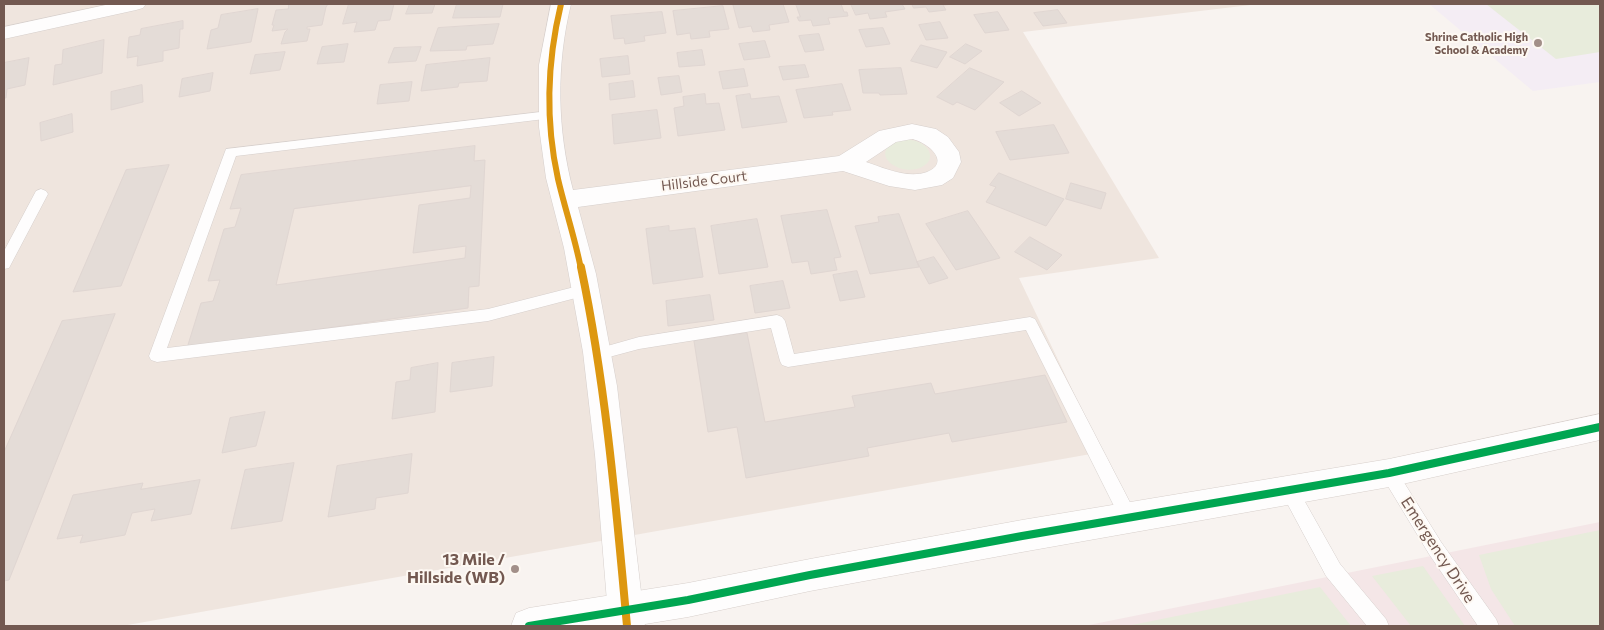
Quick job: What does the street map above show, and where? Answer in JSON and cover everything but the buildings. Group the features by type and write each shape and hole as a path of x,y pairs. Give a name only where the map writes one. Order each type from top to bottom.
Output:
{"street":[{"path":"4,33 136,4"},
{"path":"561,4 553,35 550,59 548,115 556,169 586,290 598,354 609,435 626,618"},
{"name":"Hillside Court","path":"564,200 844,163"},
{"path":"529,626 626,618 1129,518 1389,473 1600,427"}],"lane":[{"path":"548,115 230,152 158,356 488,315 586,290"},
{"path":"4,264 41,194"},
{"path":"598,354 639,343 777,321 788,361 1030,323 1129,518"},
{"name":"Emergency Drive","path":"1389,473 1435,548 1489,626"},
{"path":"1289,490 1334,570 1379,626"}],"shaded area":[{"path":"4,4 1259,4 1023,32 1159,258 1019,278 1102,452 122,626 4,626"},
{"name":"Shrine Catholic High School & Academy","path":"1429,4 1600,4 1600,82 1533,91"},
{"path":"1600,522 1600,626 1084,626"}],"green space":[{"path":"1486,4 1600,4 1600,52 1556,59"},
{"path":"899,140 913,140 922,144 930,153 929,161 922,167 913,170 896,167 886,157 886,151 890,145"},
{"path":"1600,530 1600,626 1515,626 1491,589 1479,555"},
{"path":"1423,566 1465,626 1411,626 1372,576"},
{"path":"1320,587 1351,626 1127,626"}],"transit line":[{"path":"561,4 552,44 550,65 549,106 552,147 558,178 577,248 597,352 611,455 627,626"},
{"path":"529,626 688,600 810,575 1022,536 1389,473 1600,427"}],"place":[{"name":"Shrine Catholic High School & Academy","path":"1538,43"},
{"name":"13 Mile / Hillside (WB)","path":"515,569"}]}
